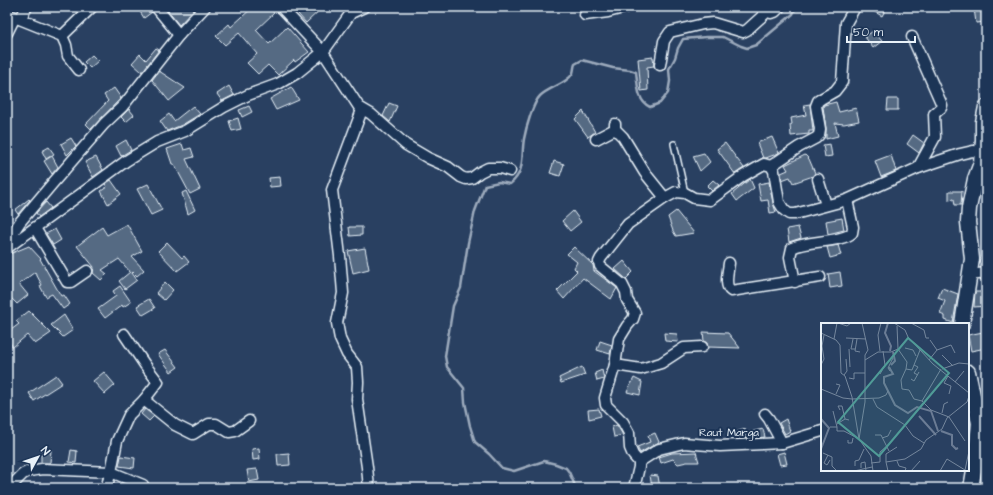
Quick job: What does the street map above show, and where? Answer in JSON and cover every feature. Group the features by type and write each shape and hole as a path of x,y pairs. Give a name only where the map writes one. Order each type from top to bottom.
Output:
{"main road":[{"path":"962,323 970,275 971,248 968,222 981,180 983,122 986,107"},
{"path":"969,377 977,418 975,465 971,488"}],"street":[{"path":"7,33 14,17 27,7"},
{"path":"62,36 92,7"},
{"path":"156,7 179,35"},
{"path":"7,242 20,222 104,124 123,106 179,35 205,7"},
{"path":"281,7 323,52 357,105 362,110 371,114 406,145 428,158 448,167 460,177 466,179 472,178 488,168 500,168 510,171"},
{"path":"7,248 126,161 157,142 185,131 224,107 248,95 278,84 297,73 323,52 351,13 364,7"},
{"path":"585,15 608,12 627,7"},
{"path":"660,65 664,41 670,32 713,23 743,32 766,9 771,13 780,7"},
{"path":"771,166 819,135 820,129 816,106 818,101 835,91 842,82 846,23 855,7"},
{"path":"14,17 62,36 66,45 68,56 79,70"},
{"path":"912,37 942,105 941,108 934,114 935,137 918,168"},
{"path":"362,110 332,190 343,293 338,323 340,339 347,354 357,367 358,399 369,488"},
{"path":"596,139 615,127 623,137 645,173 665,198"},
{"path":"634,488 639,462 633,455 630,448 629,432 623,422 606,405 605,398 615,365 619,339 635,314 627,300 626,292 622,284 600,266 599,262 628,224 676,192 685,193 694,198 710,200 743,176 764,164 771,166 774,171 779,202 784,210 789,214 795,214 847,200 918,168 960,154 973,151 982,152"},
{"path":"818,179 826,206"},
{"path":"795,282 790,257 792,248 809,243 850,236 852,233 853,227 847,200"},
{"path":"35,228 67,282 71,282 87,271"},
{"path":"729,263 727,285 728,289 731,291 820,277"},
{"path":"970,275 986,273"},
{"path":"106,488 111,472 117,441 129,415 144,400 158,382 124,334"},
{"path":"615,365 641,369 661,363 684,348 702,347"},
{"path":"144,400 175,425 193,434 209,424 216,424 229,432 235,431 249,421"},
{"path":"764,414 769,419 782,443"},
{"name":"Raut Marga","path":"639,462 659,449 684,443 720,446 782,443 821,431"},
{"path":"9,488 23,474 42,469 111,472 143,485"}],"lane":[{"path":"674,144 685,193"}],"building":[{"path":"143,7 150,7 152,12 144,18 139,10"},
{"path":"170,7 196,7 179,25 167,10"},
{"path":"253,7 269,7 274,13 256,30 269,44 287,27 309,52 295,62 294,60 278,75 268,65 258,74 247,63 257,54 239,33 225,45 216,36 229,24 231,27"},
{"path":"304,7 323,7 306,23 298,14"},
{"path":"866,7 887,7 882,16"},
{"path":"986,7 986,22 976,23 974,8"},
{"path":"873,31 882,41 873,48 865,37"},
{"path":"156,48 159,50 142,72 132,63 140,54 146,60"},
{"path":"92,55 98,61 90,68 84,62"},
{"path":"653,57 654,66 647,67 648,90 641,91 638,59"},
{"path":"159,71 185,88 169,101 152,80"},
{"path":"229,86 234,95 222,101 217,94"},
{"path":"291,87 299,100 276,110 270,99"},
{"path":"114,88 121,98 91,129 86,124 108,101 104,95"},
{"path":"888,99 898,99 898,110 887,110"},
{"path":"836,102 839,112 856,108 859,121 844,124 835,123 838,136 826,139 823,107 824,105"},
{"path":"389,103 397,106 390,122 383,116"},
{"path":"810,104 813,131 809,131 809,134 791,136 791,118 806,115 804,105"},
{"path":"193,106 200,114 182,125 167,131 160,121 169,114 174,121"},
{"path":"249,106 252,112 242,117 239,110"},
{"path":"129,109 134,115 126,122 121,117"},
{"path":"583,111 595,132 588,137 575,119"},
{"path":"238,118 241,129 232,131 229,121"},
{"path":"913,135 924,143 919,153 907,144"},
{"path":"772,137 779,153 763,158 757,143"},
{"path":"71,138 76,146 67,155 61,144"},
{"path":"126,140 131,150 121,156 116,146"},
{"path":"725,143 744,168 735,174 717,149"},
{"path":"182,144 184,150 191,148 194,157 186,159 200,189 190,194 174,164 172,164 167,149"},
{"path":"830,144 832,156 825,157 823,145"},
{"path":"49,147 54,154 46,159 42,151"},
{"path":"704,153 710,162 700,171 693,156"},
{"path":"805,155 809,159 815,173 813,176 793,183 790,177 782,180 781,173 788,170 785,165"},
{"path":"891,155 896,171 881,177 875,161"},
{"path":"52,156 58,167 52,174 44,161"},
{"path":"96,157 103,170 93,177 85,162"},
{"path":"554,161 564,164 560,176 550,173"},
{"path":"280,177 281,186 270,187 269,178"},
{"path":"750,179 754,188 737,201 732,194"},
{"path":"111,180 121,194 108,204 101,191 107,187 105,184"},
{"path":"713,180 719,185 712,191 707,186"},
{"path":"769,182 776,212 770,213 768,200 761,201 758,184"},
{"path":"148,184 162,210 151,215 137,189"},
{"path":"186,191 195,210 188,214 182,193"},
{"path":"949,191 962,191 961,205 955,205 954,199 949,200"},
{"path":"29,199 30,200 18,214 15,210"},
{"path":"46,202 51,208 39,217 36,213"},
{"path":"573,211 581,222 570,231 562,221"},
{"path":"676,211 694,233 676,236 668,217"},
{"path":"842,218 844,230 828,234 826,221"},
{"path":"127,224 142,251 132,257 144,270 137,276 133,272 132,273 137,280 125,289 119,281 130,272 119,259 102,270 107,274 101,280 93,273 94,267 77,246 102,227 107,235"},
{"path":"349,227 362,227 362,235 350,236"},
{"path":"798,227 801,238 789,242 787,229"},
{"path":"55,229 61,240 53,245 46,234"},
{"path":"167,242 182,258 184,256 189,262 177,271 158,251"},
{"path":"838,245 841,255 830,258 827,247"},
{"path":"29,246 41,259 61,296 64,295 70,304 63,309 52,294 46,297 35,272 19,284 28,295 17,304 7,294 7,255"},
{"path":"574,247 593,265 594,271 617,288 611,299 583,278 564,299 557,291 577,271 574,268 577,262 567,254"},
{"path":"365,248 369,269 353,273 348,251"},
{"path":"624,261 633,272 626,279 615,269"},
{"path":"840,272 842,286 830,288 828,274"},
{"path":"165,282 173,290 164,300 156,293"},
{"path":"120,286 131,302 123,307 122,305 105,318 98,309 116,296 113,291"},
{"path":"942,288 958,294 953,323 945,320 945,316 940,314 945,301 938,298"},
{"path":"975,292 986,292 986,306 974,307"},
{"path":"149,299 155,308 143,315 137,306"},
{"path":"29,311 51,333 35,344 27,335 13,347 7,339 7,333 19,324 16,321"},
{"path":"64,315 73,330 63,337 51,325"},
{"path":"703,332 728,333 740,348 708,347 707,343 704,341"},
{"path":"983,332 986,348 971,351 969,335"},
{"path":"664,333 677,334 678,342 665,341"},
{"path":"600,341 612,345 610,354 597,350"},
{"path":"165,350 178,367 171,372 158,354"},
{"path":"582,367 585,375 561,383 559,378"},
{"path":"602,370 604,379 597,381 595,373"},
{"path":"104,372 115,385 105,394 93,381"},
{"path":"56,375 62,383 34,401 29,393"},
{"path":"634,378 642,382 640,395 627,392"},
{"path":"145,409 154,416 149,421 141,414"},
{"path":"599,409 601,416 589,419 588,410"},
{"path":"786,419 790,431 785,434 779,423"},
{"path":"617,425 623,435 614,437 612,427"},
{"path":"745,429 747,438 736,439 736,432"},
{"path":"763,429 765,437 758,438 746,433"},
{"path":"655,433 659,442 640,453 637,447 650,442 648,436"},
{"path":"259,448 260,459 253,460 252,449"},
{"path":"41,449 51,450 50,463 41,463"},
{"path":"71,450 77,451 76,463 69,462"},
{"path":"696,452 699,462 678,464 673,459 661,463 659,457 672,453"},
{"path":"784,452 787,464 780,465 777,454"},
{"path":"289,453 290,465 278,466 277,454"},
{"path":"121,456 135,458 134,468 119,466"},
{"path":"257,469 259,480 249,482 247,470"},
{"path":"650,475 658,476 660,488 652,488"}],"waterway":[{"path":"576,488 566,468 556,464 544,461 514,471 502,468 475,442 465,402 464,388 447,367 445,356 453,306 461,288 475,211 485,185 499,182 510,184 519,174 522,163 525,134 537,99 544,93 567,80 573,73 575,64 582,60 636,72 640,97 650,107 660,103 668,93 670,81 669,69 683,39 723,37 747,48 756,45 793,14 796,7"}]}
